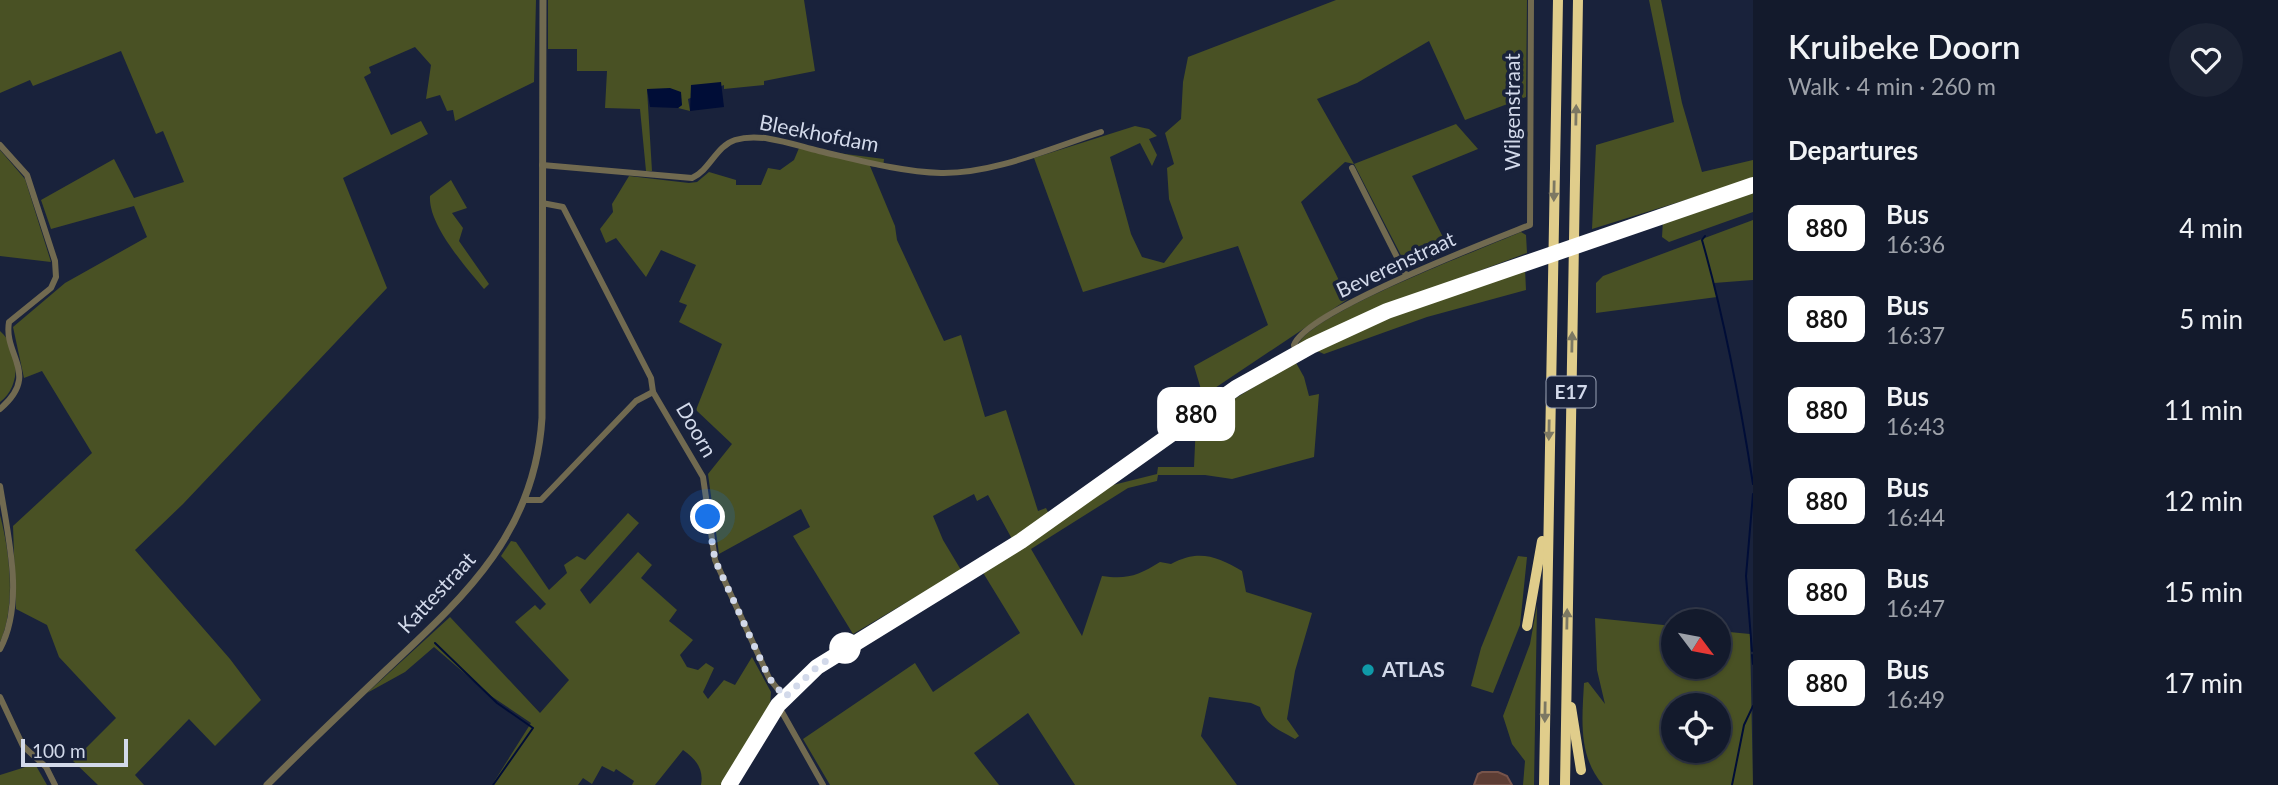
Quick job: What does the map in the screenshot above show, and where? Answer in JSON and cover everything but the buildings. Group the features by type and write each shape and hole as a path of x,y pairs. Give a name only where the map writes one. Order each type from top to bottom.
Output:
{"highway":[{"name":"E17","path":"1544,785 1558,0"},
{"name":"E17","path":"1565,785 1578,0"},
{"path":"1527,626 1547,521"},
{"path":"1566,658 1581,770"}],"street":[{"path":"542,166 543,0"},
{"name":"Wilgenstraat","path":"1530,225 1531,0"},
{"name":"Bleekhofdam","path":"542,166 692,178 704,172 726,144 745,138 773,140 866,161 942,173 987,167 1101,132"},
{"path":"0,145 27,174 55,261 56,277 51,288 9,322 8,330 18,359 19,379 14,394 0,409"},
{"name":"Kattestraat","path":"267,785 469,591 507,538 526,500 539,452 542,418 542,166"},
{"path":"1352,168 1406,275"},
{"name":"Beverenstraat","path":"729,785 778,705 817,667 1021,541 1194,416 1296,354 1387,311 1753,185"},
{"name":"Doorn","path":"542,203 563,208 651,378 653,392 704,477 715,560 769,678 785,697"},
{"name":"Beverenstraat","path":"1296,354 1296,339 1306,330 1406,275 1530,225"},
{"path":"526,500 541,500 636,401 653,392"},
{"path":"0,486 9,542 12,595 9,632 0,649"},
{"path":"0,697 23,746 46,767 55,785"},
{"path":"778,705 823,785"}],"green space":[{"path":"0,0 536,0 534,82 455,121 453,110 447,111 440,95 426,99 431,65 415,47 369,67 371,73 364,77 391,135 421,121 428,134 343,178 387,288 183,504 135,550 230,659 261,700 215,746 189,719 135,775 144,785 98,785 73,761 116,718 59,657 47,625 16,609 13,526 92,453 42,371 24,378 13,327 65,283 147,237 134,206 51,229 41,200 114,159 134,198 184,182 163,131 156,134 121,51 33,86 30,80 0,93"},
{"path":"548,0 804,0 815,71 764,81 764,85 724,89 724,85 688,99 690,111 678,108 682,105 647,89 652,171 646,171 640,109 605,108 607,71 577,71 577,49 548,49"},
{"path":"1336,0 1527,0 1526,97 1465,120 1429,41 1357,83 1317,99 1354,164 1345,162 1301,202 1348,299 1203,396 1194,366 1268,325 1238,246 1083,292 1034,158 1135,126 1149,129 1157,136 1149,139 1157,155 1152,166 1140,143 1110,157 1131,234 1142,257 1164,263 1183,238 1169,199 1167,168 1174,164 1165,133 1181,119 1183,82 1188,57"},
{"path":"1649,0 1661,0 1682,103 1702,172 1753,160 1753,179 1592,229 1596,145 1674,122"},
{"path":"1456,124 1478,149 1412,176 1450,251 1408,269 1354,164"},
{"path":"799,148 884,159 883,168 870,166 895,226 897,240 944,341 961,335 985,417 1006,410 1038,511 1046,508 1049,514 1012,539 988,495 977,501 974,494 933,516 943,540 961,570 853,634 793,536 810,527 801,509 719,554 708,474 732,444 696,410 722,344 679,322 687,305 679,302 696,265 661,250 646,277 616,238 606,243 600,229 613,212 612,204 629,176 689,183 697,182 709,172 736,180 736,185 761,185 768,168 780,170 794,160"},
{"path":"0,150 25,179 51,262 0,256"},
{"path":"451,180 467,208 452,213 463,228 459,241 489,284 484,289 441,232 431,207 430,196"},
{"path":"1753,191 1753,212 1669,242 1662,237 1663,220"},
{"path":"1753,220 1753,280 1714,283 1717,297 1596,313 1596,283 1603,276"},
{"path":"1521,232 1526,235 1527,253 1388,305 1298,345 1310,332 1333,316 1364,300"},
{"path":"1525,269 1526,290 1427,317 1324,354 1315,350 1424,303"},
{"path":"0,331 12,347 16,367 12,387 0,402"},
{"path":"1295,361 1304,377 1309,396 1319,394 1314,457 1232,479 1205,475 1158,475 1157,481 1128,488 1031,549 1082,636 1102,576 1133,575 1160,562 1171,564 1199,556 1216,558 1242,571 1246,592 1312,613 1295,671 1287,719 1299,736 1295,739 1273,726 1260,707 1251,703 1209,697 1201,736 1237,785 1075,785 1028,713 974,753 999,785 830,785 803,739 915,663 933,692 1020,633 982,571 1113,485 1157,474 1158,467 1194,467 1196,423"},
{"path":"628,513 639,523 580,590 590,604 638,552 652,565 641,578 677,610 669,621 693,640 680,655 687,667 698,670 706,663 714,668 703,692 708,699 724,680 735,685 752,657 771,692 770,707 721,785 701,785 698,765 683,750 655,785 632,785 634,781 616,769 614,772 602,766 592,784 583,778 578,785 492,785 531,723 491,696 434,647 405,672 367,693 450,617 540,713 569,680 515,622 535,605 540,610 546,604 501,556 511,541 516,542 549,590 567,573 564,565 577,556 585,560"},
{"path":"0,515 6,546 10,596 0,642"},
{"path":"1518,556 1527,557 1520,625 1493,693 1471,686 1481,648"},
{"path":"1537,605 1534,785 1523,785 1525,761 1512,744 1503,716 1530,644"},
{"path":"1595,618 1661,625 1661,679 1731,679 1731,632 1750,634 1753,785 1603,785 1585,750 1584,683 1588,682 1605,704 1597,670"},
{"path":"35,764 47,785 0,785 0,775"}],"water":[{"path":"721,82 724,107 690,111 691,85"},
{"path":"670,88 681,92 682,105 678,108 650,107 647,89"}],"waterway":[{"path":"1705,236 1702,240 1731,361 1753,484"},
{"path":"1752,651 1746,576 1753,494"},
{"path":"435,643 497,703 533,728 493,785"},
{"path":"1752,655 1753,664"},
{"path":"1732,785 1744,725 1753,706"}],"bus line":[{"name":"880","path":"729,785 778,705 817,667 1021,541 1236,388 1311,346 1387,311 1659,215 1753,185"}],"place":[{"name":"ATLAS","path":"1368,670"}],"route":[{"path":"708,517 715,560 769,678 781,694 785,697 817,667 845,648"}]}
